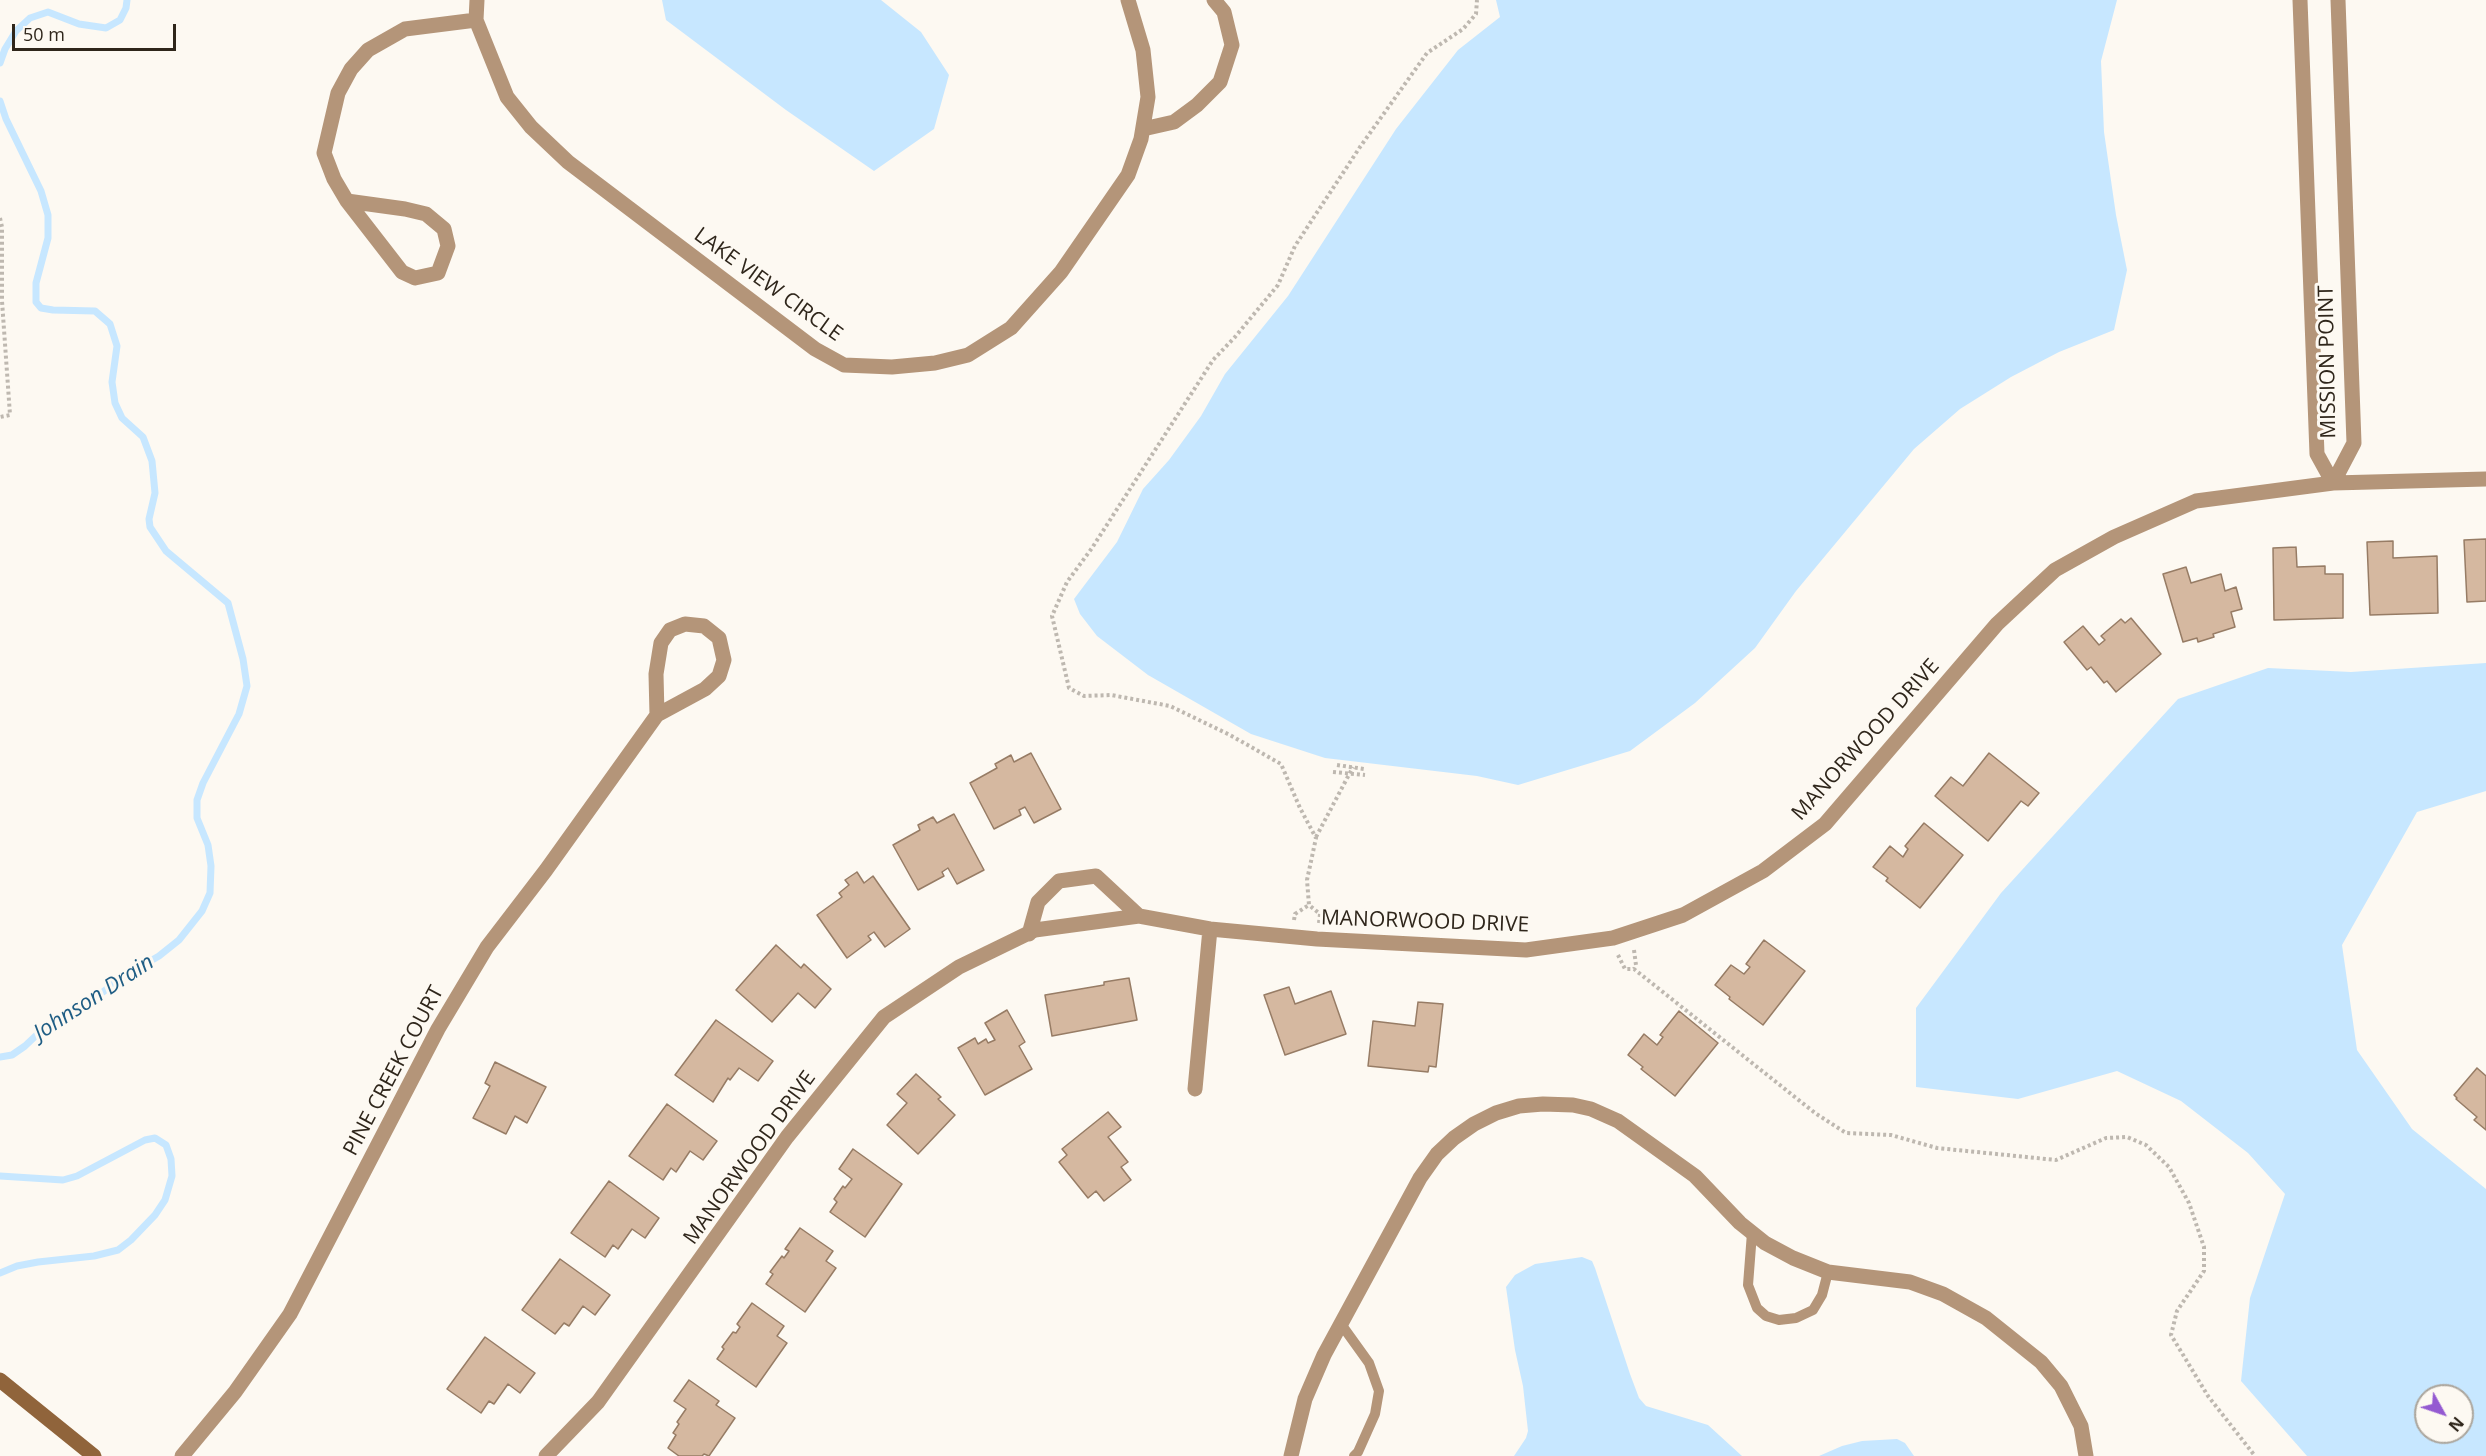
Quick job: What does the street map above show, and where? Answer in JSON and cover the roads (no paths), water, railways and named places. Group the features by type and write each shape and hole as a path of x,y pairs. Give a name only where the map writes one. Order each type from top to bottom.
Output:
{"main road":[{"path":"0,1380 94,1456"}],"street":[{"name":"LAKE VIEW CIRCLE","path":"477,0 476,20 507,97 531,127 568,162 815,349 844,365 892,368 935,363 968,355 1011,328 1061,272 1128,176 1143,129 1148,97 1143,50 1128,0"},
{"path":"1143,129 1173,122 1197,105 1220,82 1232,45 1224,12 1214,0"},
{"name":"MISSION POINT","path":"2300,0 2317,454 2333,483"},
{"name":"MISSION POINT","path":"2333,483 2354,443 2338,0"},
{"path":"347,201 426,214 444,230 448,246 438,273 415,278 402,272 347,201 334,179 324,153 338,93 351,69 368,50 405,29 476,20"},
{"name":"MANORWOOD DRIVE","path":"546,1456 598,1402 787,1137 884,1017 959,967 1035,930 1139,916 1210,929 1317,939 1526,950 1613,938 1693,909 1763,871 1825,824 1998,624 2055,570 2114,537 2196,501 2333,483 2486,479"},
{"name":"PINE CREEK COURT","path":"182,1456 235,1392 290,1314 438,1029 476,964 657,714 705,689 719,676 724,660 718,638 704,626 685,624 670,630 661,643 657,674 657,714"},
{"path":"1029,934 1038,902 1059,881 1096,876 1139,916"},
{"path":"1195,1089 1210,929"},
{"path":"1291,1456 1305,1399 1324,1355 1420,1178 1437,1154 1474,1124 1496,1113 1519,1106 1543,1104 1573,1105 1591,1109 1618,1121 1695,1176 1752,1233 1793,1258 1827,1272 1910,1282 1943,1294 1986,1318 2041,1362 2061,1386 2081,1426 2086,1456"}],"lane":[{"path":"1752,1233 1748,1285 1756,1308 1766,1316 1779,1320 1796,1318 1813,1310 1822,1295 1827,1272"},
{"path":"1341,1324 1369,1363 1379,1390 1371,1423 1354,1456"}],"water":[{"path":"662,0 881,0 921,32 949,75 934,129 874,171 786,110 666,20"},
{"path":"1496,0 2117,0 2101,61 2104,132 2116,215 2127,270 2114,330 2059,352 2011,377 1960,409 1914,449 1796,591 1755,648 1695,703 1630,751 1518,785 1477,776 1325,758 1251,734 1148,675 1097,636 1080,614 1074,599 1117,542 1143,489 1169,460 1201,416 1225,374 1288,296 1396,129 1458,50 1500,17"},
{"path":"2486,663 2486,791 2417,812 2342,945 2357,1050 2412,1129 2486,1189 2486,1456 2307,1456 2241,1381 2250,1298 2285,1194 2248,1153 2181,1101 2117,1071 2018,1099 1916,1087 1916,1008 2001,893 2178,699 2268,668 2351,672"},
{"path":"1582,1257 1592,1261 1595,1268 1639,1398 1646,1406 1708,1425 1742,1456 1514,1456 1528,1431 1523,1386 1506,1287 1515,1275 1535,1264"},
{"path":"1897,1439 1905,1443 1914,1456 1819,1456 1842,1446 1862,1441"}],"waterway":[{"name":"Johnson Drain","path":"0,63 16,31 30,18 48,12 79,24 106,28 120,20 127,0"},
{"name":"Johnson Drain","path":"0,101 6,119 41,191 48,215 48,238 36,283 36,302 41,308 53,310 95,311 110,324 117,346 112,382 115,403 122,418 143,437 152,461 155,493 149,519 150,527 166,551 228,603 243,659 247,686 239,714 203,783 197,800 197,818 208,845 211,866 210,893 202,911 179,940 159,956 118,980 79,1011 45,1027 12,1055 0,1057"},
{"name":"Johnson Drain","path":"0,1176 63,1180 77,1176 145,1140 155,1138 166,1145 171,1159 172,1176 165,1200 155,1215 118,1250 94,1256 17,1266 0,1273"}]}
